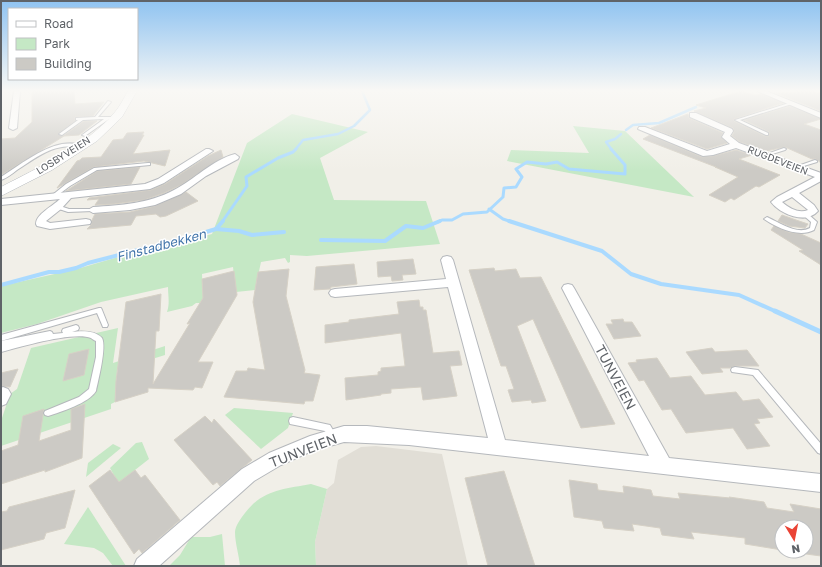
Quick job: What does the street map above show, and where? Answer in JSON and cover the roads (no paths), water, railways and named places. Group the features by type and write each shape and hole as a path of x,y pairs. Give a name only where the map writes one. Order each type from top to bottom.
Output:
{"main road":[{"name":"LOSBYVEIEN","path":"1,192 104,129 112,118"}],"street":[{"path":"13,128 14,117"},
{"name":"RUGDEVEIEN","path":"699,117 729,131 726,136 736,144 821,177"},
{"name":"RUGDEVEIEN","path":"642,129 706,154 713,153 736,144"},
{"path":"1,202 147,187 161,181 208,151"},
{"path":"93,210 144,205 157,201 178,192 203,174 235,157"},
{"name":"RUGDEVEIEN","path":"806,215 792,213 779,206 776,202 780,198 792,193 805,184 821,177"},
{"path":"792,193 811,207 812,212 806,215"},
{"path":"67,196 58,207 41,220 41,224 50,226 86,222"},
{"path":"447,260 498,446"},
{"path":"335,293 453,282"},
{"name":"TUNVEIEN","path":"568,288 664,466"},
{"name":"TUNVEIEN","path":"144,566 248,475 275,459 310,444 344,434 367,434 498,446 821,483"}],"lane":[{"path":"745,117 737,120 767,134"},
{"path":"61,134 79,119 112,118"},
{"path":"1,179 49,150 58,146 83,141"},
{"path":"766,155 784,149"},
{"path":"797,167 815,161"},
{"path":"52,197 68,185 96,169 148,164"},
{"path":"58,207 68,211 93,210"},
{"path":"767,219 806,233 812,229 814,222 806,215"},
{"path":"1,338 99,310 105,325"},
{"path":"1,344 76,328"},
{"path":"1,349 72,333 90,334 96,336 99,340 100,348 92,391 82,399 48,413"},
{"path":"735,370 755,372 821,450"},
{"path":"293,421 327,428 333,437"}],"waterway":[{"name":"Finstadbekken","path":"295,150 303,140 338,134 354,126 363,117"},
{"path":"626,130 633,125 659,123 672,117"},
{"path":"612,150 606,142 615,139 621,134"},
{"path":"490,209 503,197 504,188 516,187 522,177 516,169 527,162 546,164 557,162 569,169 625,174 625,165 611,149"},
{"name":"Finstadbekken","path":"222,222 247,186 246,177 295,150"},
{"path":"440,221 452,220 463,214 487,212 490,209"},
{"path":"490,209 503,219 509,221"},
{"name":"Finstadbekken","path":"216,229 223,221"},
{"path":"321,240 385,241 406,226 423,228 440,221"},
{"path":"509,221 602,251 631,274 661,284 739,295 777,312"},
{"name":"Finstadbekken","path":"1,285 49,272 59,272 76,268 88,263 142,249 156,247 216,229"},
{"path":"216,229 239,231 252,235 284,232"},
{"path":"775,311 821,332"}]}
